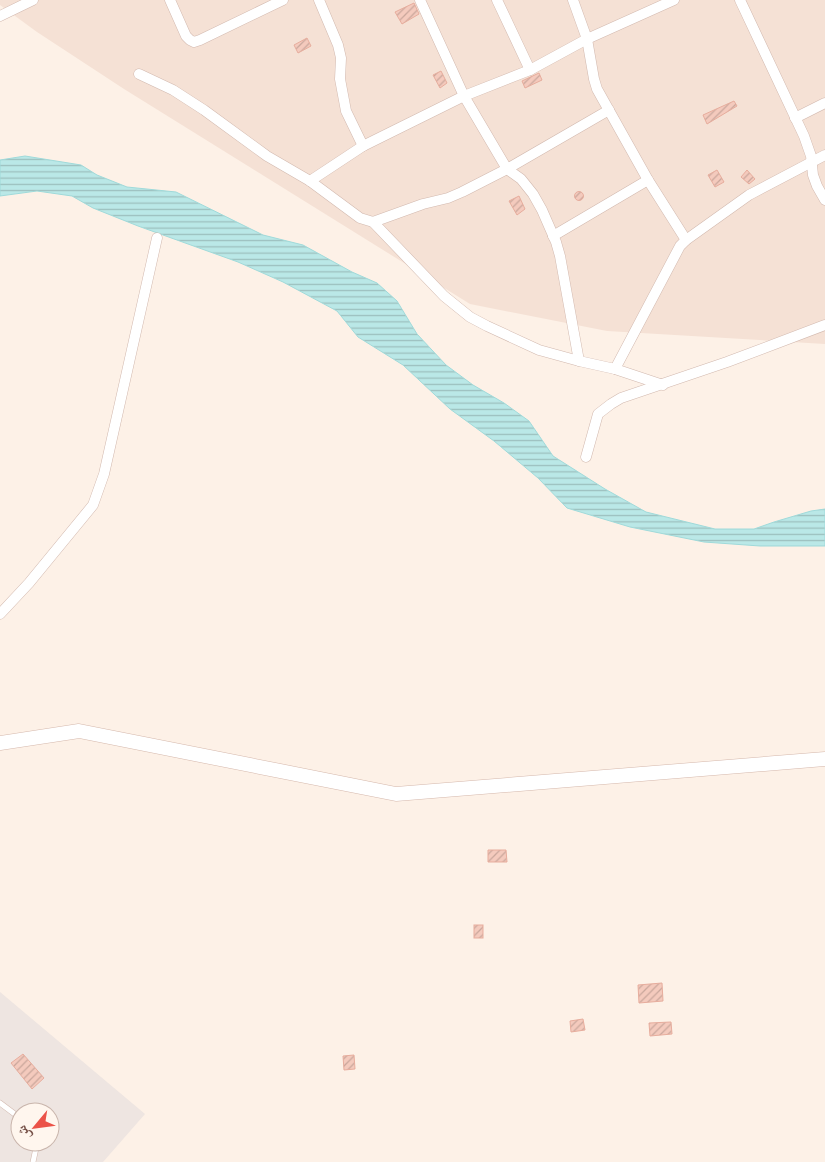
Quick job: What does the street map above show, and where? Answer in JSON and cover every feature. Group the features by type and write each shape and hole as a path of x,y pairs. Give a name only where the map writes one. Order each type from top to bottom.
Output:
{"street":[{"path":"0,16 33,0"},
{"path":"170,0 186,36 194,42 283,0"},
{"path":"319,0 338,45 341,58 340,79 346,111 363,146"},
{"path":"420,0 464,96 508,169 521,179 533,194 542,210 560,256 579,361"},
{"path":"497,0 530,70"},
{"path":"573,0 587,39 597,89 648,180 686,240"},
{"path":"310,181 363,146 464,96 530,70 587,39 674,0"},
{"path":"740,0 804,136 811,156 817,186 825,200"},
{"path":"139,74 173,90 267,156 310,181 360,218 374,222 444,296 470,317 538,350 615,369 663,384"},
{"path":"795,118 825,103"},
{"path":"374,222 423,204 455,195 508,169 609,110"},
{"path":"615,369 680,246 749,195 825,155"},
{"path":"553,236 648,180"},
{"path":"0,614 29,583 93,505 104,474 157,238"},
{"path":"586,457 598,414 610,404 621,398 825,325"},
{"path":"0,743 79,730 396,794 825,759"}],"shaded area":[{"path":"0,0 825,0 825,344 607,331 470,304 124,89 37,32 0,5"},
{"path":"0,992 145,1114 103,1162 0,1162"}],"water":[{"path":"25,156 81,165 97,175 127,187 176,192 263,235 303,245 352,272 377,283 397,301 417,334 446,365 529,421 553,456 646,512 715,529 754,529 811,511 825,509 825,546 760,546 704,542 630,527 567,508 538,478 494,441 450,409 403,365 358,337 337,311 283,282 238,262 138,226 93,208 72,196 37,191 0,196 0,160"}],"building":[{"path":"414,3 419,14 402,24 395,12"},
{"path":"307,38 311,46 298,53 294,45"},
{"path":"441,71 447,83 440,88 433,75"},
{"path":"539,73 542,80 525,88 522,81"},
{"path":"734,101 737,106 707,124 703,115"},
{"path":"717,170 724,182 715,187 708,175"},
{"path":"747,170 755,179 749,184 741,177"},
{"path":"579,191 584,196 579,201 574,196"},
{"path":"519,196 525,209 517,215 509,201"},
{"path":"488,850 506,850 507,862 488,862"},
{"path":"474,925 483,925 483,938 474,938"},
{"path":"662,983 663,1001 639,1003 638,985"},
{"path":"583,1019 585,1030 571,1032 570,1021"},
{"path":"671,1022 672,1034 650,1036 649,1023"},
{"path":"23,1054 44,1078 32,1089 11,1063"},
{"path":"354,1055 355,1069 344,1070 343,1056"}]}
